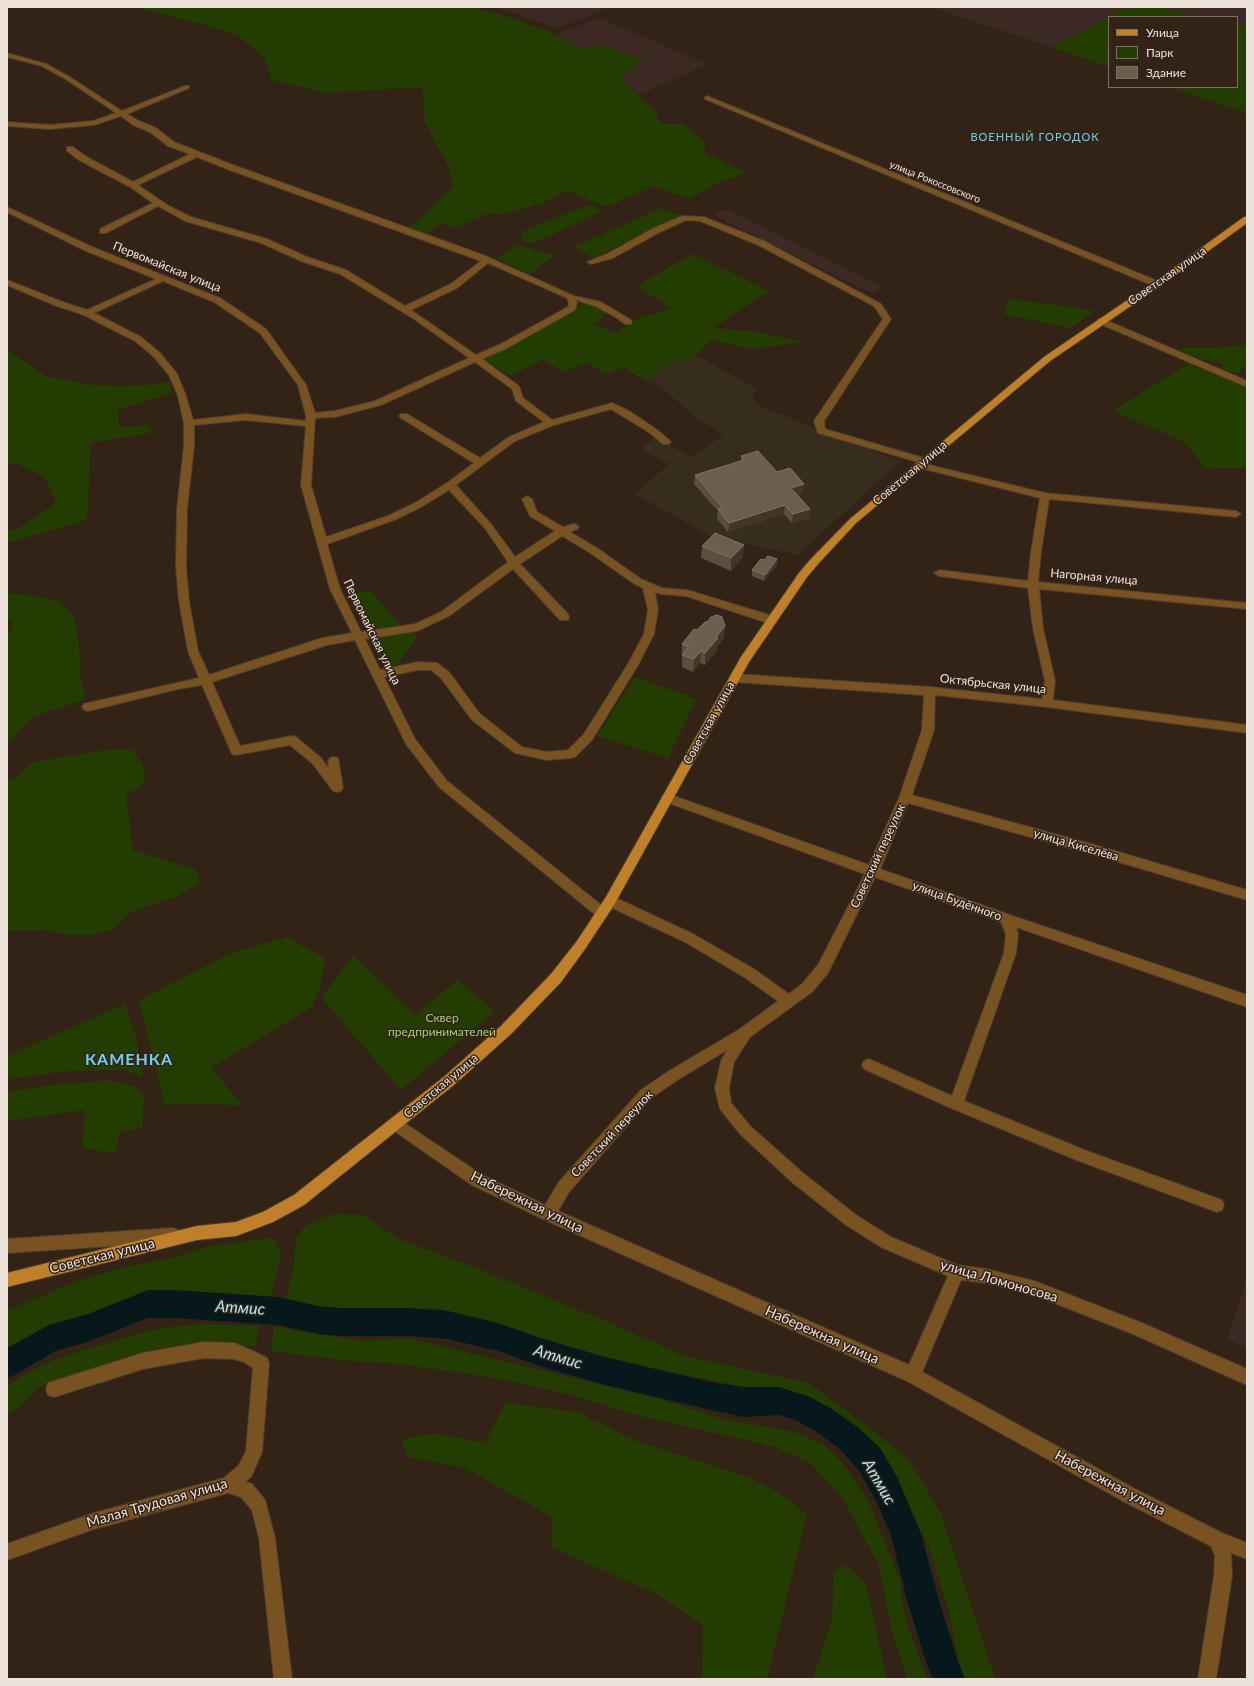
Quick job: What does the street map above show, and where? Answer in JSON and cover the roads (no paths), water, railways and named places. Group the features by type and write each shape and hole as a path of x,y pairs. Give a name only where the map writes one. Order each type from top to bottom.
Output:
{"main road":[{"name":"Советская улица","path":"7,1280 197,1233 236,1229 268,1218 299,1200 450,1080 506,1030 556,978 581,945 610,901 745,660 814,562 853,521 921,463 1047,360 1247,219"}],"street":[{"path":"7,55 44,65 66,77 136,123 153,130 171,144 230,167 487,260 570,296 574,303 572,308 504,346 378,403 311,420 246,417 189,423"},
{"path":"7,124 50,127 94,123 131,110 187,87"},
{"name":"улица Рокоссовского","path":"707,98 1156,284"},
{"path":"70,149 82,158 133,185 166,208 188,219 264,241 304,258 343,272 405,309 516,388 519,399 551,423"},
{"path":"133,185 196,154"},
{"path":"103,231 159,203"},
{"name":"Первомайская улица","path":"7,209 89,250 217,300 263,331 302,385 311,420 306,485 335,589 410,741 443,784 602,913"},
{"path":"591,262 610,256 655,231 685,218 701,219 761,243 877,304 887,318 819,421 821,431 921,463 1045,496 1236,514"},
{"path":"405,309 454,286 487,260"},
{"path":"87,313 162,279"},
{"path":"7,282 57,303 87,313 138,339 158,355 173,374 182,396 189,423 189,446 182,509 181,567 183,594 193,651 236,751 292,740 317,761 337,788 334,761"},
{"path":"571,298 577,298 598,304 617,314 628,322"},
{"path":"1101,321 1247,384"},
{"path":"322,542 392,518 418,505 450,485 512,439 551,423 612,406 626,413 653,431 666,442"},
{"path":"404,416 480,462"},
{"path":"450,485 488,526 514,563 564,617"},
{"path":"1045,496 1036,552 1033,585 1038,628 1050,680 1047,702"},
{"path":"527,499 533,514 637,580 661,591 687,593 772,620"},
{"path":"88,707 178,685 206,680 326,641 418,627 445,614 514,563 562,531 574,527"},
{"name":"Нагорная улица","path":"939,573 1033,585 1247,606"},
{"path":"378,674 418,666 433,666 444,675 476,717 519,750 547,756 571,754 588,737 633,665 649,634 653,610 648,585"},
{"name":"Октябрьская улица","path":"735,678 930,691 1047,702 1247,729"},
{"name":"Советский переулок","path":"548,1214 564,1187 646,1094 674,1075 745,1033 807,988 823,969 873,870 905,798 928,730 930,691"},
{"name":"улица Будённого","path":"667,798 873,870 1006,919 1247,1001"},
{"name":"улица Киселёва","path":"905,798 1095,850 1247,895"},
{"path":"610,901 689,938 749,972 788,1001"},
{"path":"956,1104 1010,953 1012,934 1006,919"},
{"name":"улица Ломоносова","path":"745,1033 728,1061 722,1088 725,1105 745,1130 798,1178 851,1220 886,1242 957,1272 986,1276 1034,1288 1137,1328 1247,1377"},
{"path":"869,1066 956,1104 1084,1156 1217,1205"},
{"name":"Набережная улица","path":"395,1124 477,1180 548,1214 913,1375 1127,1494 1218,1540 1247,1551"},
{"name":"Советская улица","path":"7,1246 197,1233"},
{"path":"913,1375 957,1272"},
{"name":"Малая Трудовая улица","path":"7,1552 94,1521 228,1485 245,1471 254,1452 261,1364 248,1356 234,1351 204,1350 143,1361 54,1389"},
{"path":"228,1485 246,1490 259,1506 267,1538 283,1679"},
{"path":"1207,1679 1223,1576 1223,1556 1218,1540"}],"waterway":[{"name":"Атмис","path":"7,1364 49,1339 88,1328 148,1304 174,1304 278,1311 318,1320 340,1322 408,1322 448,1325 498,1337 540,1352 605,1371 715,1397 745,1402 779,1401 800,1407 822,1419 849,1438 870,1460 887,1490 906,1534 923,1600 941,1659 949,1679"}],"district":[{"name":"ВОЕННЫЙ ГОРОДОК","path":"1035,137"},
{"name":"КАМЕНКА","path":"129,1060"}],"park label":[{"name":"Сквер предпринимателей","path":"442,1025"}]}
